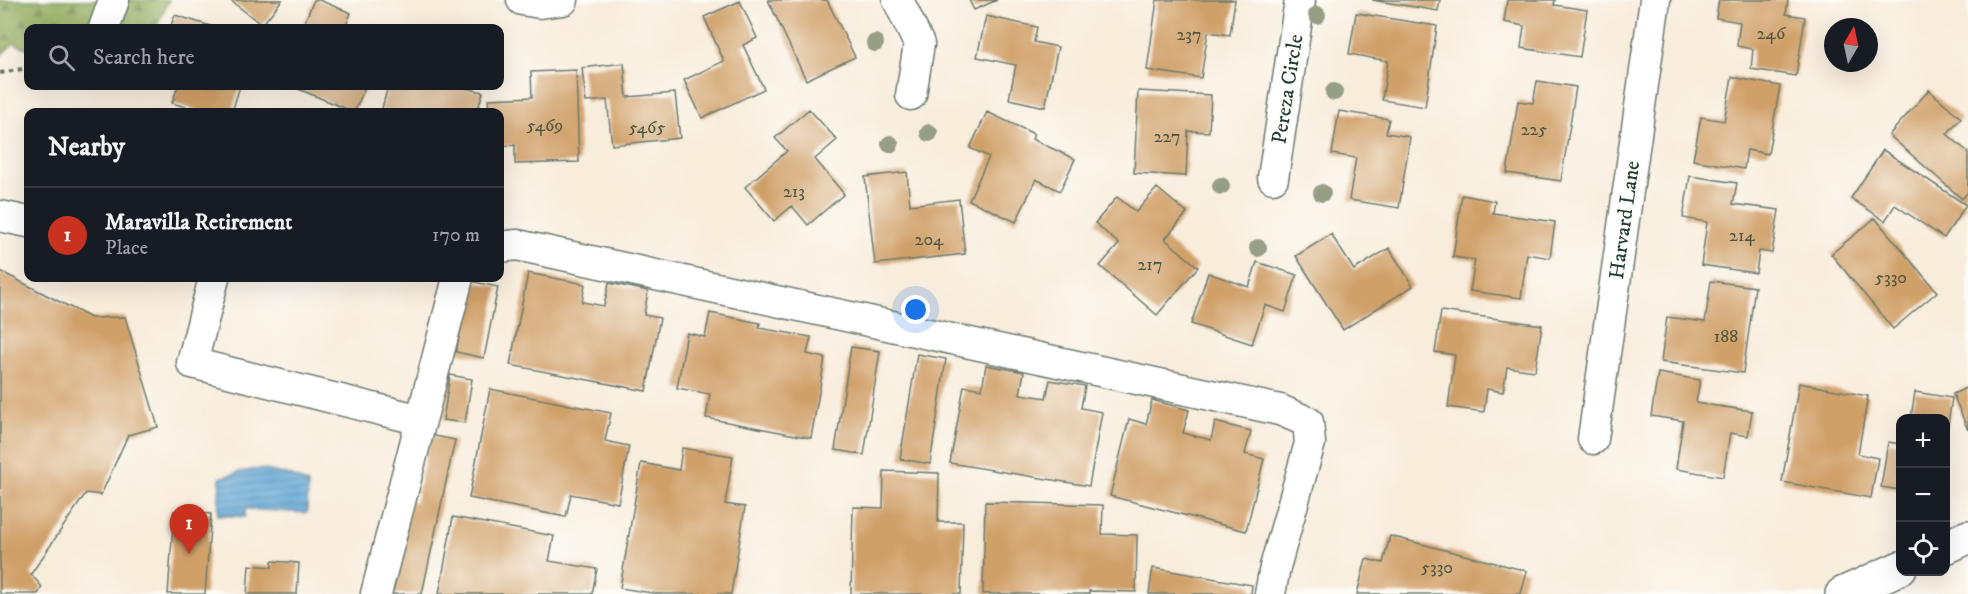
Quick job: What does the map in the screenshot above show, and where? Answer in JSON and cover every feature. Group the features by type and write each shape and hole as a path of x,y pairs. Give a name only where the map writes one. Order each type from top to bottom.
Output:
{"main road":[{"path":"1950,545 1968,537"},
{"path":"1842,594 1896,570"}],"street":[{"path":"105,24 114,0"},
{"path":"522,0 540,3 563,0"},
{"path":"898,0 919,44 911,95"},
{"name":"Pereza Circle","path":"1273,178 1300,0"},
{"name":"Harvard Lane","path":"1593,439 1655,0"},
{"path":"0,216 24,221"},
{"path":"504,247 517,245 917,331 1280,411 1308,422 1310,443 1275,567 1270,594"},
{"path":"213,282 192,363 421,420"},
{"path":"376,594 457,282"}],"path":[{"path":"0,73 24,69"}],"green space":[{"path":"0,0 169,0 158,24 24,24 24,47 14,43 0,56"}],"water":[{"path":"260,469 290,475 308,484 307,513 245,509 245,517 218,515 220,478"}],"building":[{"path":"230,0 282,0 261,24"},
{"path":"314,0 351,13 347,24 304,24"},
{"path":"768,0 827,0 855,57 806,80"},
{"path":"969,0 997,0 974,10"},
{"path":"1157,0 1235,0 1230,35 1208,32 1201,78 1147,70"},
{"path":"1372,0 1440,0 1438,11"},
{"path":"1507,0 1555,0 1554,5 1587,10 1580,57 1521,48 1524,26 1504,22"},
{"path":"1719,0 1788,0 1786,14 1805,17 1796,76 1751,69 1753,49 1737,46 1740,22 1716,18"},
{"path":"740,1 757,38 743,45 764,89 702,118 684,80 724,61 704,17"},
{"path":"1356,13 1437,26 1425,107 1382,100 1388,61 1349,54"},
{"path":"175,15 204,24 172,24"},
{"path":"986,16 1037,27 1034,42 1058,47 1045,107 1009,99 1016,65 977,57"},
{"path":"624,63 627,97 675,93 680,138 612,145 607,100 586,102 582,68"},
{"path":"576,70 579,162 515,164 515,145 504,146 504,108 489,108 488,99 532,97 531,72"},
{"path":"1732,77 1780,86 1768,154 1747,150 1744,169 1693,160 1701,117 1724,121"},
{"path":"1537,81 1576,87 1561,181 1507,173 1518,101 1533,103"},
{"path":"177,90 239,90 233,108 189,108 172,103"},
{"path":"301,90 364,90 356,108 344,108"},
{"path":"387,90 474,90 483,92 478,108 382,108"},
{"path":"1929,90 1961,118 1947,134 1968,152 1968,192 1962,199 1889,135"},
{"path":"1138,91 1211,95 1209,132 1188,131 1186,176 1134,173"},
{"path":"809,109 837,140 815,159 844,194 808,225 792,206 774,221 745,187 787,151 775,138"},
{"path":"1339,111 1389,119 1386,133 1410,137 1399,208 1349,200 1356,158 1332,154"},
{"path":"987,112 1034,134 1032,139 1075,159 1060,191 1036,179 1016,222 969,200 989,157 970,148"},
{"path":"1883,150 1966,205 1944,238 1895,205 1885,221 1851,198"},
{"path":"907,172 910,205 959,199 965,254 875,264 865,177"},
{"path":"1690,176 1737,183 1733,204 1779,210 1772,253 1759,251 1756,273 1701,265 1707,222 1683,218"},
{"path":"1157,188 1187,213 1165,239 1198,267 1157,315 1100,266 1119,244 1095,223 1117,197 1136,212"},
{"path":"1462,195 1495,201 1493,213 1555,222 1550,258 1527,254 1521,298 1470,291 1475,260 1453,257"},
{"path":"1875,218 1937,292 1893,329 1831,254"},
{"path":"1331,234 1354,270 1389,248 1413,286 1343,330 1296,256"},
{"path":"1257,262 1297,275 1285,312 1265,305 1252,344 1191,324 1208,273 1249,287"},
{"path":"0,271 91,318 125,317 158,427 128,435 101,495 86,493 31,574 42,587 38,594 0,594"},
{"path":"528,273 585,284 582,302 604,306 609,283 648,291 644,315 660,318 646,391 510,365"},
{"path":"1711,281 1755,287 1743,373 1661,362 1667,317 1705,322"},
{"path":"470,282 498,287 484,358 456,352"},
{"path":"1441,311 1542,325 1535,371 1507,367 1503,392 1487,389 1484,412 1448,407 1455,355 1435,352"},
{"path":"710,313 760,323 759,328 811,337 807,354 825,358 811,438 706,418 710,394 677,388 687,333 705,337"},
{"path":"851,347 880,351 864,455 835,450"},
{"path":"917,354 946,359 930,464 900,459"},
{"path":"986,365 1024,372 1020,394 1046,398 1050,380 1085,386 1081,408 1102,412 1089,486 950,463 964,386 982,389"},
{"path":"1658,373 1700,380 1696,403 1752,411 1748,436 1730,433 1723,477 1676,469 1683,421 1651,416"},
{"path":"450,375 472,379 465,423 443,420"},
{"path":"1799,383 1868,396 1858,454 1878,458 1871,498 1782,482"},
{"path":"1968,387 1968,430 1953,394"},
{"path":"490,389 611,413 605,441 629,446 618,503 571,494 566,517 469,498"},
{"path":"1915,392 1952,398 1950,414 1912,414"},
{"path":"1152,400 1189,410 1183,433 1211,440 1215,422 1251,431 1245,454 1264,459 1246,531 1110,496 1129,419 1146,424"},
{"path":"430,435 455,440 422,594 391,594 410,501 416,502"},
{"path":"1888,442 1896,443 1896,489 1881,487"},
{"path":"682,448 733,456 725,504 745,507 731,594 658,594 620,588 641,463 679,470"},
{"path":"884,471 939,473 938,522 963,522 961,594 851,594 853,507 883,508"},
{"path":"985,502 1103,505 1102,534 1137,535 1136,592 983,594"},
{"path":"174,511 211,514 205,594 168,594"},
{"path":"453,517 554,536 549,561 597,569 592,594 439,594"},
{"path":"1390,536 1527,571 1521,594 1357,594 1366,559 1383,563"},
{"path":"272,561 299,563 297,594 247,594 249,565 272,567"},
{"path":"1153,568 1252,585 1251,594 1149,594"}],"place":[{"name":"Maravilla Retirement","path":"189,554"}]}
